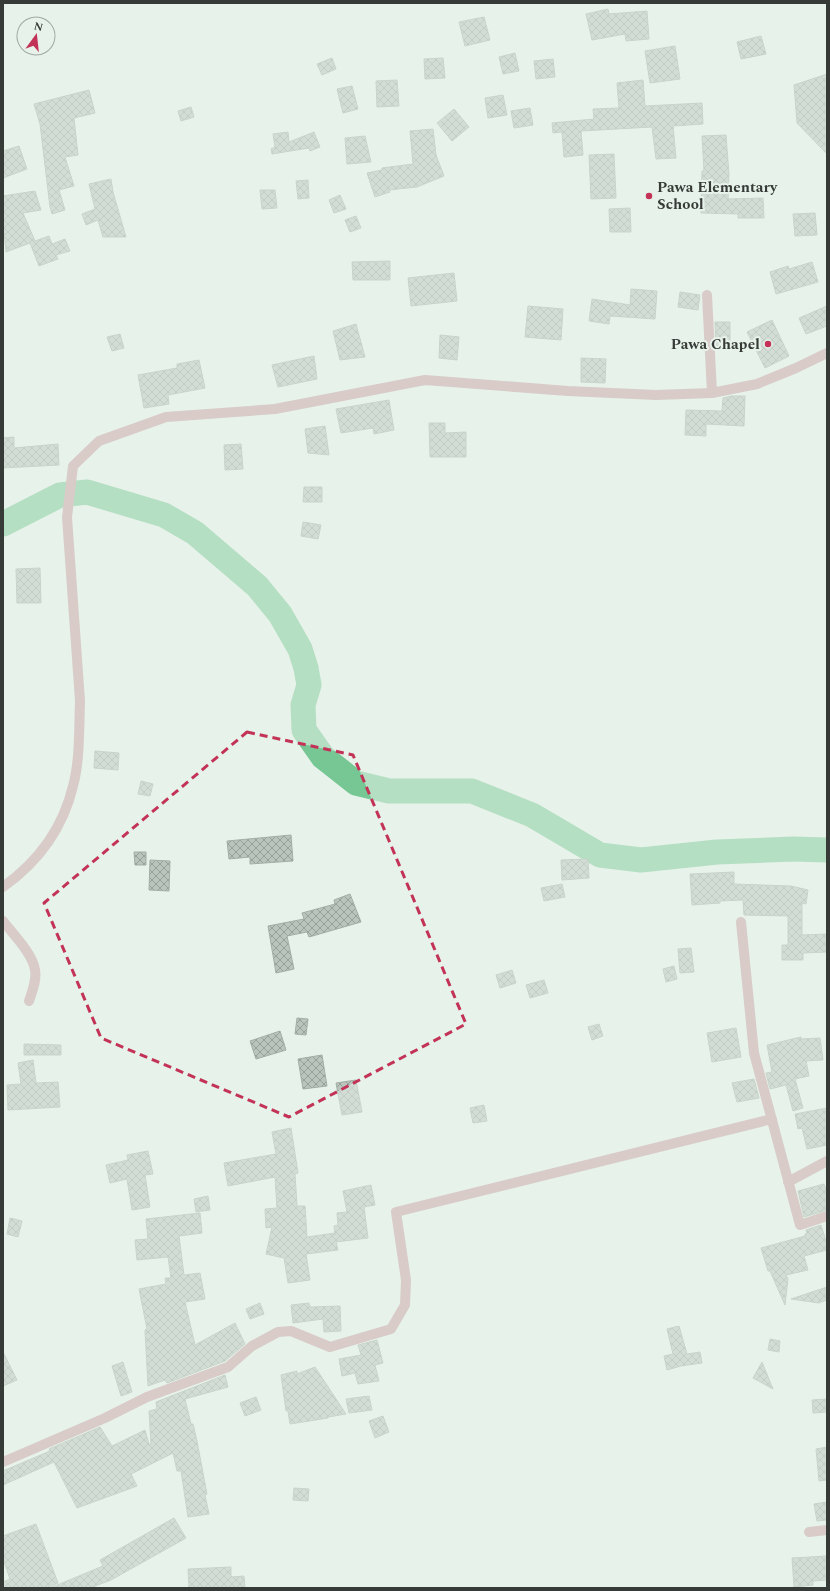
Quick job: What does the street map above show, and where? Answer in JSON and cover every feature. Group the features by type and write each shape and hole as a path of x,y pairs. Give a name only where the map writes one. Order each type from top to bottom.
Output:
{"street":[{"path":"707,296 712,393"},
{"path":"3,887 50,841 68,806 74,784 80,701 67,517 73,466 99,441 166,417 275,409 425,380 568,391 656,395 712,393 757,384 827,353"},
{"path":"3,921 30,956 36,971 29,1001"},
{"path":"741,922 754,1053 800,1225 827,1216"},
{"path":"3,1462 105,1418 147,1397 228,1367 252,1346 278,1332 291,1331 330,1347 391,1329 405,1305 406,1280 396,1212 772,1120"},
{"path":"788,1182 827,1161"},
{"path":"809,1532 827,1530"}],"highlighted area":[{"path":"247,732 353,755 466,1024 289,1117 101,1038 44,903"}],"building":[{"path":"608,9 609,14 647,11 649,39 626,41 625,34 592,40 586,14"},
{"path":"484,17 490,40 465,46 459,22"},
{"path":"761,36 766,54 741,59 737,42"},
{"path":"675,46 680,79 650,83 645,51"},
{"path":"515,53 519,71 503,74 499,57"},
{"path":"332,58 336,69 322,75 317,64"},
{"path":"443,58 445,78 425,79 424,59"},
{"path":"553,59 555,77 536,79 534,61"},
{"path":"827,74 827,154 797,123 794,85"},
{"path":"397,80 399,106 377,107 376,81"},
{"path":"643,80 645,106 702,103 703,124 673,126 676,158 656,159 652,127 581,131 583,155 564,157 562,132 553,133 552,123 594,119 593,109 619,108 617,83"},
{"path":"352,86 358,109 343,113 337,89"},
{"path":"89,90 95,113 74,118 78,155 65,157 74,186 59,190 65,210 52,214 40,124 34,104"},
{"path":"503,95 507,115 488,118 485,98"},
{"path":"191,107 194,117 181,121 178,111"},
{"path":"530,108 533,125 514,128 511,111"},
{"path":"454,109 469,127 452,141 437,123"},
{"path":"433,129 436,155 444,176 417,187 389,190 390,192 375,197 367,173 382,170 382,168 413,164 410,131"},
{"path":"288,132 289,142 314,132 320,147 310,151 309,148 272,154 271,149 275,147 273,134"},
{"path":"726,135 729,174 728,199 763,198 764,218 738,218 738,214 701,213 702,171 704,171 702,136"},
{"path":"365,136 371,162 347,164 345,138"},
{"path":"19,146 27,169 3,178 3,151"},
{"path":"614,154 616,198 591,199 589,155"},
{"path":"111,179 113,192 126,237 103,237 98,220 86,225 82,214 95,209 89,184"},
{"path":"308,180 309,198 298,199 296,181"},
{"path":"260,190 275,190 277,208 262,209"},
{"path":"35,191 41,210 23,213 35,241 49,236 52,244 65,239 70,251 56,255 58,259 39,266 30,243 6,252 3,223 3,196"},
{"path":"340,195 346,209 334,213 329,200"},
{"path":"630,208 631,232 610,232 609,209"},
{"path":"815,213 817,235 795,236 793,214"},
{"path":"356,216 361,228 350,232 345,220"},
{"path":"390,261 390,280 353,280 352,262"},
{"path":"812,262 818,282 776,294 770,272 788,266 789,269"},
{"path":"454,273 457,301 411,306 408,278"},
{"path":"631,289 657,291 655,319 610,316 609,324 589,321 592,299 630,305"},
{"path":"680,292 700,295 698,310 678,307"},
{"path":"528,306 563,309 561,340 525,337"},
{"path":"827,306 827,326 806,334 799,318"},
{"name":"Pawa Chapel","path":"772,320 789,356 765,368 747,332"},
{"path":"715,322 730,322 730,349 716,349"},
{"path":"356,324 365,357 340,360 333,331"},
{"path":"120,334 124,348 112,351 107,337"},
{"path":"440,335 459,337 457,360 439,358"},
{"path":"314,356 317,379 278,387 272,365"},
{"path":"581,358 606,359 605,383 581,382"},
{"path":"199,360 205,388 168,395 169,404 144,408 138,375 177,368 177,364"},
{"path":"731,396 745,396 744,426 706,424 706,436 685,435 686,410 722,411 723,398"},
{"path":"389,400 394,430 374,434 373,428 341,433 336,409"},
{"path":"429,423 445,423 445,433 466,432 466,457 430,457"},
{"path":"325,426 329,455 308,453 305,429"},
{"path":"14,437 14,448 58,444 59,465 3,468 3,438"},
{"path":"241,444 243,469 225,470 224,445"},
{"path":"304,487 322,487 322,502 303,502"},
{"path":"303,522 321,525 318,539 301,536"},
{"path":"40,568 41,603 17,603 16,569"},
{"path":"95,751 119,753 118,770 94,768"},
{"path":"141,781 153,784 150,796 138,794"},
{"path":"291,835 293,861 250,864 250,857 229,859 227,841"},
{"path":"134,852 146,852 146,865 135,865"},
{"path":"588,859 589,878 562,880 561,860"},
{"path":"150,860 170,861 169,891 149,890"},
{"path":"734,872 734,884 791,886 808,890 806,904 802,903 802,935 827,934 827,952 803,953 803,960 782,960 782,945 788,945 788,916 744,915 743,900 720,901 720,903 692,905 690,874"},
{"path":"562,884 565,897 544,901 541,888"},
{"path":"350,894 361,922 309,937 307,932 287,936 294,969 276,973 268,926 304,919 302,913 335,904 334,900"},
{"path":"691,948 694,972 680,973 678,949"},
{"path":"674,966 677,979 666,982 663,969"},
{"path":"512,970 516,983 500,988 496,975"},
{"path":"544,980 548,993 530,998 526,985"},
{"path":"297,1018 308,1019 306,1035 295,1034"},
{"path":"599,1024 603,1036 592,1040 588,1027"},
{"path":"736,1028 741,1057 712,1062 707,1033"},
{"path":"280,1031 286,1050 256,1059 250,1041"},
{"path":"801,1037 801,1039 820,1038 823,1060 806,1061 809,1076 795,1079 803,1108 793,1111 786,1085 770,1089 766,1073 772,1072 767,1045"},
{"path":"24,1044 61,1045 61,1055 24,1055"},
{"path":"322,1055 327,1086 303,1089 298,1059"},
{"path":"33,1060 36,1083 58,1082 60,1107 8,1110 7,1085 21,1084 18,1063"},
{"path":"754,1079 759,1098 737,1102 732,1083"},
{"path":"356,1080 362,1112 342,1115 336,1083"},
{"path":"484,1105 487,1121 473,1123 470,1108"},
{"path":"827,1108 827,1145 807,1149 802,1128 798,1129 795,1114"},
{"path":"291,1128 298,1173 295,1174 297,1206 305,1206 307,1237 335,1233 334,1226 338,1225 337,1213 347,1212 343,1191 371,1185 375,1205 364,1207 368,1238 336,1242 338,1250 306,1254 310,1280 288,1283 284,1258 266,1254 272,1227 266,1228 265,1209 277,1208 275,1177 228,1186 224,1163 276,1154 272,1132"},
{"path":"148,1151 153,1174 145,1175 150,1207 132,1210 127,1179 110,1183 106,1165 128,1160 127,1155"},
{"path":"824,1184 827,1192 827,1210 804,1217 798,1191"},
{"path":"208,1196 210,1210 196,1212 194,1199"},
{"path":"200,1213 202,1233 179,1236 184,1275 200,1273 205,1299 185,1302 195,1345 235,1323 245,1344 225,1361 167,1383 165,1380 148,1386 145,1330 147,1329 139,1289 166,1284 165,1278 171,1278 168,1257 137,1260 135,1240 148,1239 146,1219"},
{"path":"10,1218 22,1221 18,1237 7,1234"},
{"path":"821,1225 827,1244 827,1250 804,1256 808,1270 786,1275 788,1279 785,1305 770,1271 768,1271 761,1248 805,1236 805,1234 807,1234 806,1230"},
{"path":"827,1287 827,1300 819,1303 791,1299"},
{"path":"260,1303 264,1314 250,1319 246,1309"},
{"path":"309,1303 310,1307 340,1306 341,1331 324,1332 323,1319 293,1323 291,1305"},
{"path":"679,1326 687,1354 700,1352 702,1363 667,1370 664,1356 673,1354 667,1329"},
{"path":"770,1339 780,1341 779,1352 768,1350"},
{"path":"377,1340 383,1363 375,1365 379,1381 358,1384 355,1373 342,1376 339,1359 361,1355 358,1345"},
{"path":"3,1352 17,1380 3,1386"},
{"path":"123,1362 132,1392 121,1396 112,1366"},
{"path":"762,1362 773,1389 753,1378"},
{"path":"315,1367 346,1414 290,1424 288,1411 286,1411 281,1375 297,1371 297,1374"},
{"path":"225,1375 228,1387 185,1399 197,1441 207,1494 205,1495 209,1514 188,1517 181,1471 177,1471 173,1453 131,1474 137,1486 77,1508 54,1462 3,1485 3,1471 50,1451 49,1449 100,1427 112,1446 145,1430 149,1444 151,1444 149,1411 157,1409 156,1402"},
{"path":"369,1396 372,1410 349,1413 346,1399"},
{"path":"256,1397 261,1410 245,1416 240,1403"},
{"path":"827,1399 827,1412 813,1413 812,1400"},
{"path":"383,1416 389,1432 375,1438 369,1421"},
{"path":"827,1447 827,1480 819,1481 816,1449"},
{"path":"294,1488 309,1489 308,1501 293,1500"},
{"path":"827,1502 827,1520 817,1521 814,1504"},
{"path":"174,1518 186,1538 111,1580 90,1588 50,1588 103,1566 100,1560"},
{"path":"36,1524 58,1583 46,1588 3,1588 3,1582 10,1579 3,1559 3,1536"},
{"path":"827,1556 827,1580 813,1581 813,1585 794,1587 792,1558"},
{"path":"231,1567 231,1577 244,1576 245,1588 189,1588 188,1569"}],"waterway":[{"path":"3,524 60,495 87,492 164,515 195,533 257,586 280,614 300,649 306,668 309,685 303,705 304,730 323,757 356,783 389,791 472,791 532,815 600,855 641,860 717,852 793,849 827,850"}],"place":[{"name":"Pawa Elementary School","path":"649,196"},
{"name":"Pawa Chapel","path":"768,344"}]}
